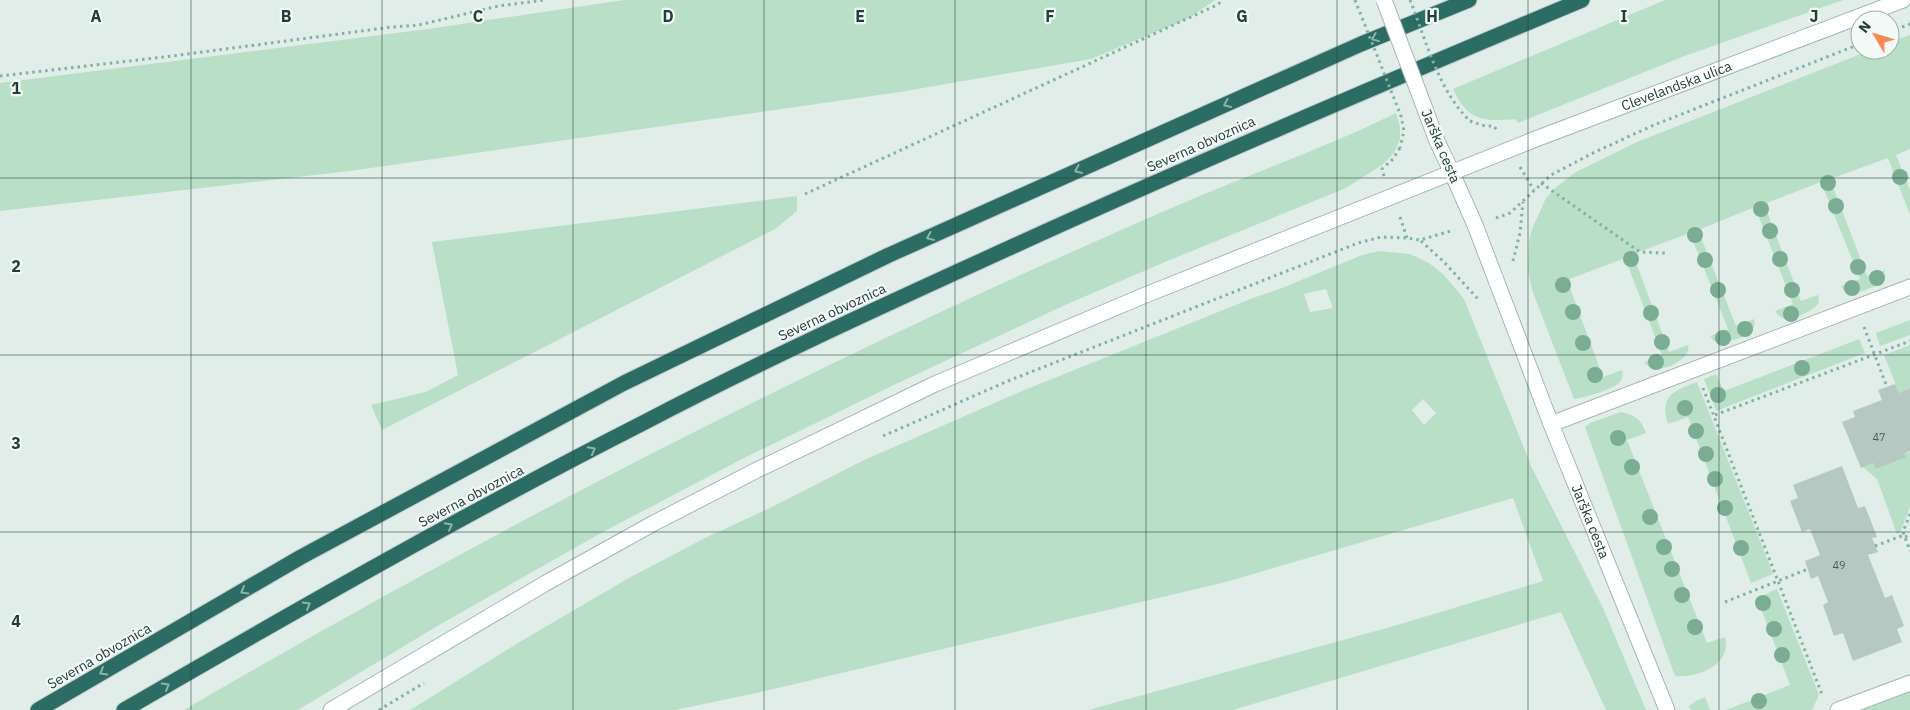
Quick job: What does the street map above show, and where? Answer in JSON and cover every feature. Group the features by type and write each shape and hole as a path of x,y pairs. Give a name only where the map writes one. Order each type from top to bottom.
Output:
{"highway":[{"name":"Severna obvoznica","path":"38,710 301,557 624,383 889,255 1361,44 1469,0"},
{"name":"Severna obvoznica","path":"124,710 399,553 644,422 833,328 1106,204 1371,88 1582,0"}],"street":[{"name":"Jarška cesta","path":"1384,0 1437,142 1475,225 1551,424 1667,710"},
{"name":"Clevelandska ulica","path":"331,710 546,583 645,528 756,470 935,384 1143,296 1533,140 1903,0"},
{"path":"1551,424 1910,287"},
{"path":"1838,710 1910,682"}],"path":[{"path":"0,76 172,56 392,26 419,25 498,6 545,0"},
{"path":"805,194 1208,9 1223,0"},
{"name":"Jarška cesta","path":"1355,0 1401,116 1404,131 1400,148 1394,159 1382,169 1383,172"},
{"name":"Jarška cesta","path":"1410,0 1440,75 1455,104 1470,121 1485,126 1494,126 1497,130"},
{"name":"Clevelandska ulica","path":"1499,217 1510,213 1541,183 1564,168 1624,138 1850,48"},
{"path":"1541,183 1640,252 1665,253"},
{"path":"1500,292 1512,264 1520,233 1523,202"},
{"path":"881,437 1008,381 1358,243 1381,237 1420,240 1443,233"},
{"path":"1420,240 1482,302"},
{"path":"1856,307 1887,387"},
{"path":"1715,415 1910,341"},
{"path":"1696,369 1824,698"},
{"path":"1910,514 1903,532 1910,551"},
{"path":"1875,546 1910,535"},
{"path":"1725,602 1808,570"},
{"path":"379,710 428,681"}],"green space":[{"path":"624,0 1215,0 1189,18 1091,59 900,92 350,171 0,211 0,83 428,29"},
{"path":"1665,0 1843,0 1682,57 1518,123 1515,119 1493,120 1477,117 1464,107 1453,89"},
{"path":"1910,35 1910,149 1896,155 1910,190 1910,215 1888,158 1830,179 1867,276 1885,270 1882,282 1851,295 1846,293 1841,286 1860,279 1821,182 1764,204 1801,301 1818,295 1819,302 1809,311 1794,318 1782,318 1775,311 1793,304 1755,207 1698,230 1736,326 1754,319 1753,328 1748,334 1726,343 1720,344 1710,336 1728,329 1690,233 1633,254 1669,352 1688,345 1686,355 1670,366 1654,369 1644,362 1662,355 1625,258 1567,280 1603,377 1622,370 1623,373 1617,385 1574,399 1532,290 1528,269 1529,241 1532,229 1546,198 1555,188 1576,172 1637,142 1850,58 1850,60 1900,60 1900,38"},
{"path":"1396,113 1400,127 1400,139 1394,153 1382,165 1346,188 1065,305 742,459 601,533 439,625 298,710 184,710 486,540 794,382 1078,249"},
{"path":"797,196 797,211 775,229 382,430 371,405 426,392 458,375 432,242"},
{"path":"1379,251 1410,254 1429,263 1444,275 1464,299 1532,468 1603,608 1646,710 1606,710 1561,612 1233,710 1088,710 1394,626 1543,581 1513,498 1226,582 752,694 675,710 410,710 523,640 627,579 705,538 774,506 862,461 1022,391 1362,255","holes":["1326,289 1333,308 1310,312 1304,294","1423,399 1436,413 1424,425 1412,410"]},
{"path":"1910,320 1910,335 1880,346 1876,333"},
{"path":"1859,339 1865,353 1716,411 1704,379 1716,374 1724,391"},
{"path":"1910,345 1910,388 1899,393 1884,355"},
{"path":"1697,382 1773,574 1751,583 1688,417 1668,424 1666,414 1667,400 1675,392"},
{"path":"1621,412 1637,418 1646,433 1627,440 1707,643 1725,637 1726,647 1718,662 1711,668 1694,675 1675,676 1585,427 1590,423"},
{"path":"1910,452 1910,507 1900,533 1897,534 1877,479 1863,467 1873,463 1876,469 1905,457 1904,454"},
{"path":"1777,589 1819,695 1812,710 1726,710 1790,685 1757,598"},
{"path":"1910,689 1910,710 1856,710"},
{"path":"1705,697 1710,710 1691,710 1689,706"}],"building":[{"path":"1895,384 1899,393 1910,388 1910,451 1904,454 1906,457 1876,469 1873,463 1861,468 1842,422 1855,417 1853,411 1882,400 1878,390"},
{"path":"1842,466 1858,508 1865,506 1877,537 1872,538 1878,552 1868,555 1885,598 1892,595 1904,626 1897,629 1902,642 1853,661 1843,633 1834,636 1823,605 1828,602 1818,576 1811,579 1805,561 1820,555 1810,529 1802,532 1790,501 1798,498 1793,485"}]}
